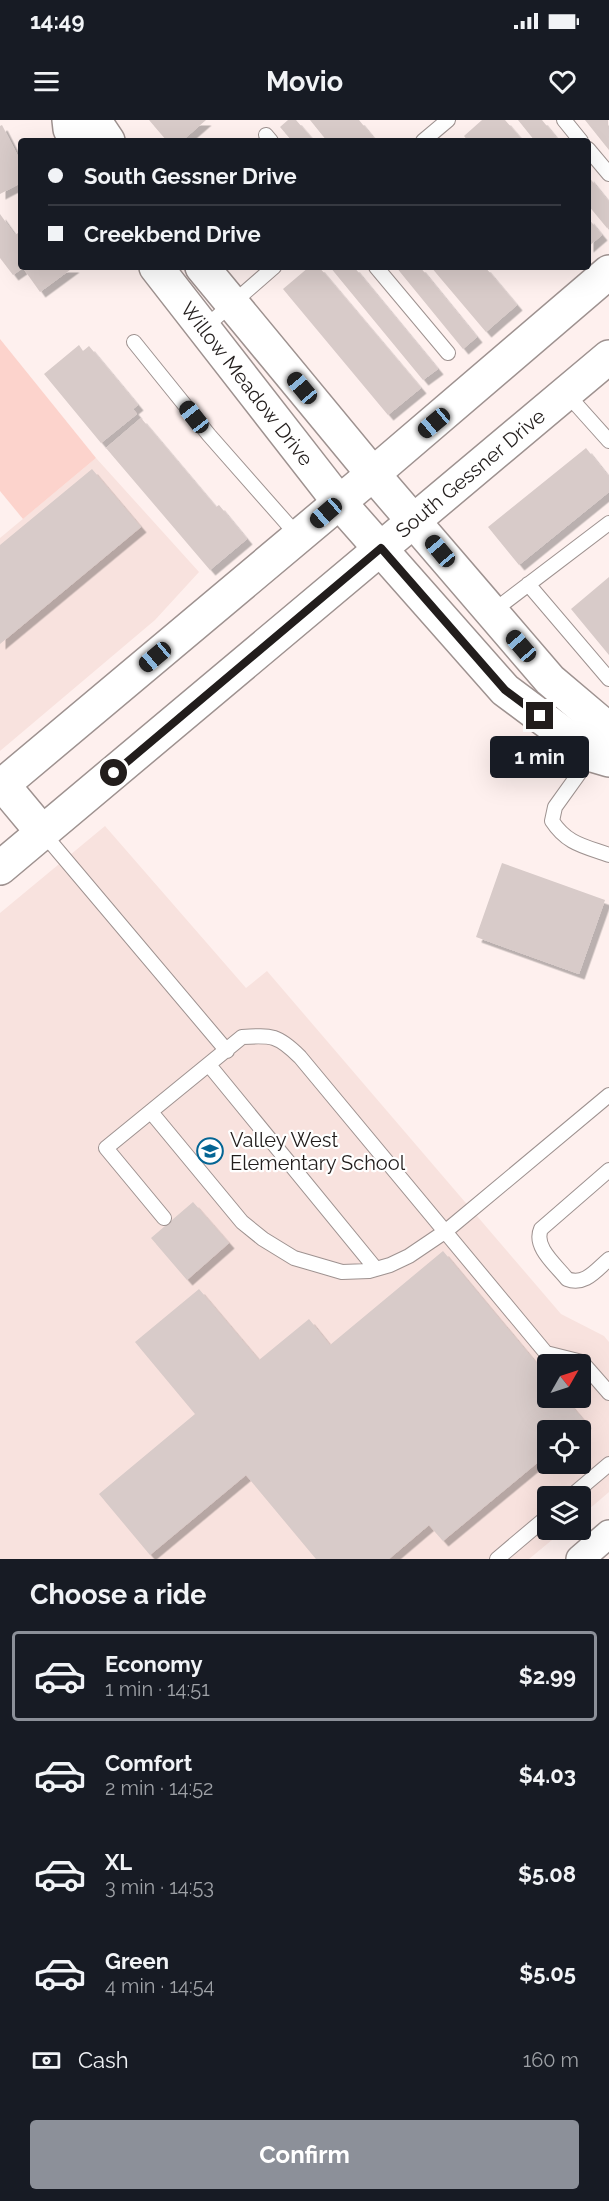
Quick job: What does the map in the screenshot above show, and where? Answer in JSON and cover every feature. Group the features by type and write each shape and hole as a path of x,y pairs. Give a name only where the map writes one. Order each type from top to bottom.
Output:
{"main road":[{"path":"69,120 74,138"},
{"path":"93,120 106,138"},
{"name":"Willow Meadow Drive","path":"158,270 339,502 505,690 603,738"},
{"name":"Willow Meadow Drive","path":"204,270 373,474 550,680 603,738"},
{"path":"43,833 1,786 373,474 609,272"},
{"name":"South Gessner Drive","path":"0,868 609,357"}],"street":[{"path":"579,1559 609,1534"}],"lane":[{"path":"427,138 448,120"},
{"path":"564,120 579,138"},
{"path":"591,153 609,174"},
{"path":"203,329 270,270"},
{"path":"379,270 448,353"},
{"path":"134,342 209,435 298,537"},
{"path":"566,393 609,441"},
{"path":"492,612 609,523"},
{"path":"528,584 609,679"},
{"path":"603,738 555,807 552,821 561,834 576,843 609,855"},
{"path":"43,833 227,1051"},
{"path":"164,1218 106,1148 242,1037 268,1035 286,1043 300,1057 546,1353 582,1362 609,1393"},
{"path":"209,1065 376,1269"},
{"path":"150,1113 242,1222 280,1252 317,1266 342,1272 376,1269 409,1256 446,1231 609,1095"},
{"path":"609,1170 541,1229 538,1236 540,1245 567,1279 572,1281 584,1281 609,1259"},
{"path":"583,1486 609,1464"},
{"path":"497,1559 537,1525"}],"shaded area":[{"path":"0,339 96,458 23,519 0,491"},
{"path":"96,458 199,572 155,620 0,751 0,538"},
{"name":"Valley West Elementary School","path":"105,826 246,988 267,971 561,1314 604,1336 609,1342 609,1492 591,1507 591,1486 537,1486 537,1540 552,1540 529,1559 0,1559 0,913"}],"building":[{"path":"149,120 206,120 185,138 164,138"},
{"path":"288,120 296,120 311,138 289,138 280,127"},
{"path":"310,120 359,120 374,138 325,138"},
{"path":"482,120 505,120 520,138 466,138 464,136"},
{"path":"518,120 542,120 557,138 533,138"},
{"path":"585,120 608,120 609,150"},
{"path":"2,125 18,156 18,185 0,194 0,126"},
{"path":"591,180 609,202 609,227 607,228 591,209"},
{"path":"0,214 15,235 18,233 18,270 20,270 13,275 0,258"},
{"path":"591,222 602,235 591,244"},
{"path":"24,270 70,270 40,292"},
{"path":"305,270 322,270 421,388 388,415 283,289"},
{"path":"332,270 356,270 438,369 423,380"},
{"path":"398,270 422,270 477,337 463,349"},
{"path":"434,270 488,270 517,305 486,332"},
{"path":"79,345 83,351 89,346 138,405 133,409 137,414 101,443 44,374"},
{"path":"141,418 216,507 219,505 247,539 210,570 106,448"},
{"path":"586,448 609,477 609,492 519,565 488,527"},
{"path":"92,469 141,527 0,644 0,545"},
{"path":"609,577 609,655 571,609"},
{"path":"502,863 605,900 579,974 476,937"},
{"path":"193,1202 229,1243 187,1280 151,1238"},
{"path":"443,1251 537,1364 537,1408 573,1408 583,1420 537,1420 537,1463 443,1541 429,1525 389,1559 316,1559 246,1475 150,1555 99,1494 195,1414 135,1342 199,1289 259,1360 309,1319 330,1345"}],"place":[{"name":"Valley West Elementary School","path":"210,1151"}],"route":[{"path":"114,773 381,548 505,690 540,716"}]}
